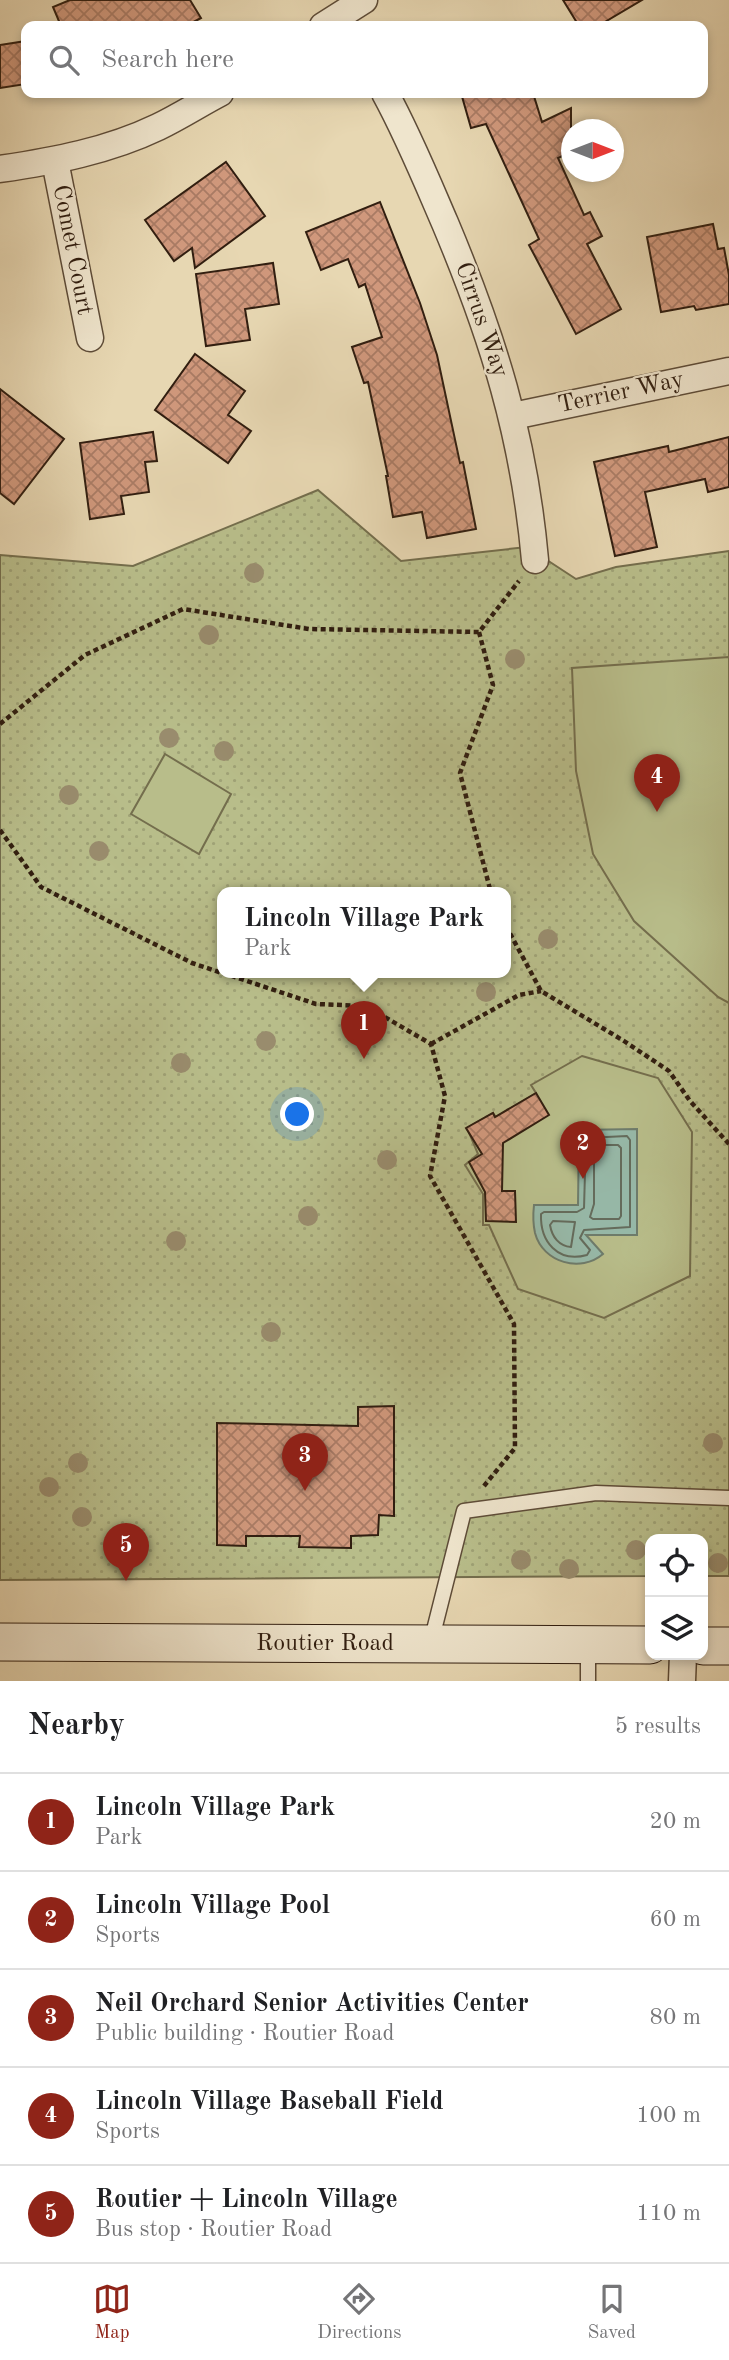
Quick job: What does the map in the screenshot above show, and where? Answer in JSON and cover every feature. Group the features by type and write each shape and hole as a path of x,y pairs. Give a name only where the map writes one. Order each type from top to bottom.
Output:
{"street":[{"path":"0,169 55,161 91,151 156,128 211,98"},
{"name":"Cirrus Way","path":"387,98 418,160 468,278 490,338 522,455 535,560"},
{"name":"Comet Court","path":"55,161 90,338"},
{"name":"Terrier Way","path":"513,416 729,371"},
{"name":"Routier Road","path":"0,1642 645,1645"},
{"path":"708,1646 729,1646"},
{"path":"682,1681 683,1660"}],"lane":[{"path":"431,1644 464,1511 596,1493 729,1498"},
{"path":"588,1644 589,1681"}],"path":[{"path":"479,632 535,560"},
{"path":"0,724 85,655 183,609 309,629 479,632"},
{"path":"479,632 493,685 460,773 489,887"},
{"path":"0,830 41,887 192,963 217,971"},
{"path":"511,935 541,991 669,1071 690,1101 729,1144"},
{"path":"238,978 316,1004 366,1006 431,1044 445,1096 430,1176 513,1324 514,1448 464,1511"},
{"path":"431,1044 519,995 541,991"}],"green space":[{"path":"318,490 401,561 527,547 576,579 616,567 729,551 729,1576 708,1576 708,1534 645,1534 645,1576 0,1580 0,555 133,566"},
{"path":"729,657 729,1003 718,997 634,921 593,854 576,771 572,668"},
{"path":"165,754 231,794 199,854 131,814"},
{"path":"582,1056 658,1078 692,1132 690,1276 604,1318 518,1289 489,1225 483,1225 483,1194 465,1165 478,1154 467,1128 493,1113 496,1117 536,1093 531,1085"}],"water":[{"path":"637,1129 637,1235 586,1235 603,1254 594,1260 574,1264 554,1258 539,1243 535,1233 534,1205 578,1205 579,1130"}],"building":[{"path":"70,0 190,0 201,18 195,21 59,21 53,7"},
{"path":"563,0 642,0 606,21 576,21"},
{"path":"21,42 21,85 0,88 0,45"},
{"path":"462,98 535,98 542,122 571,108 571,119 561,119 561,157 558,158 561,165 561,182 569,182 584,215 590,212 602,236 587,244 621,309 576,334 529,245 539,239 486,124 471,128"},
{"path":"226,162 265,216 195,268 192,248 174,261 145,220"},
{"path":"380,202 420,303 437,355 476,529 427,538 422,512 393,517 388,476 368,382 364,383 352,347 382,337 365,284 359,287 348,259 321,270 306,232"},
{"path":"713,224 718,249 724,248 729,275 729,304 696,310 694,306 661,312 647,237"},
{"path":"273,263 279,304 245,309 250,340 206,346 196,274"},
{"path":"195,354 245,391 228,415 251,431 228,463 155,410"},
{"path":"0,389 64,439 14,504 0,493"},
{"path":"153,432 157,461 145,462 149,492 121,496 124,514 90,519 80,443"},
{"path":"729,437 729,487 708,492 705,479 645,492 657,547 615,556 594,462 668,446 669,452"},
{"path":"536,1093 549,1115 503,1143 502,1191 515,1191 516,1222 486,1221 485,1192 469,1162 482,1154 466,1128 493,1113 495,1117"},
{"path":"394,1406 394,1516 379,1515 378,1535 351,1536 351,1548 299,1547 300,1536 246,1536 246,1546 217,1545 217,1423 358,1426 358,1407"}],"place":[{"name":"Lincoln Village Baseball Field","path":"657,812"},
{"name":"Lincoln Village Park","path":"364,1059"},
{"name":"Lincoln Village Pool","path":"583,1179"},
{"name":"Neil Orchard Senior Activities Center","path":"305,1491"},
{"name":"Routier + Lincoln Village","path":"126,1581"}]}
